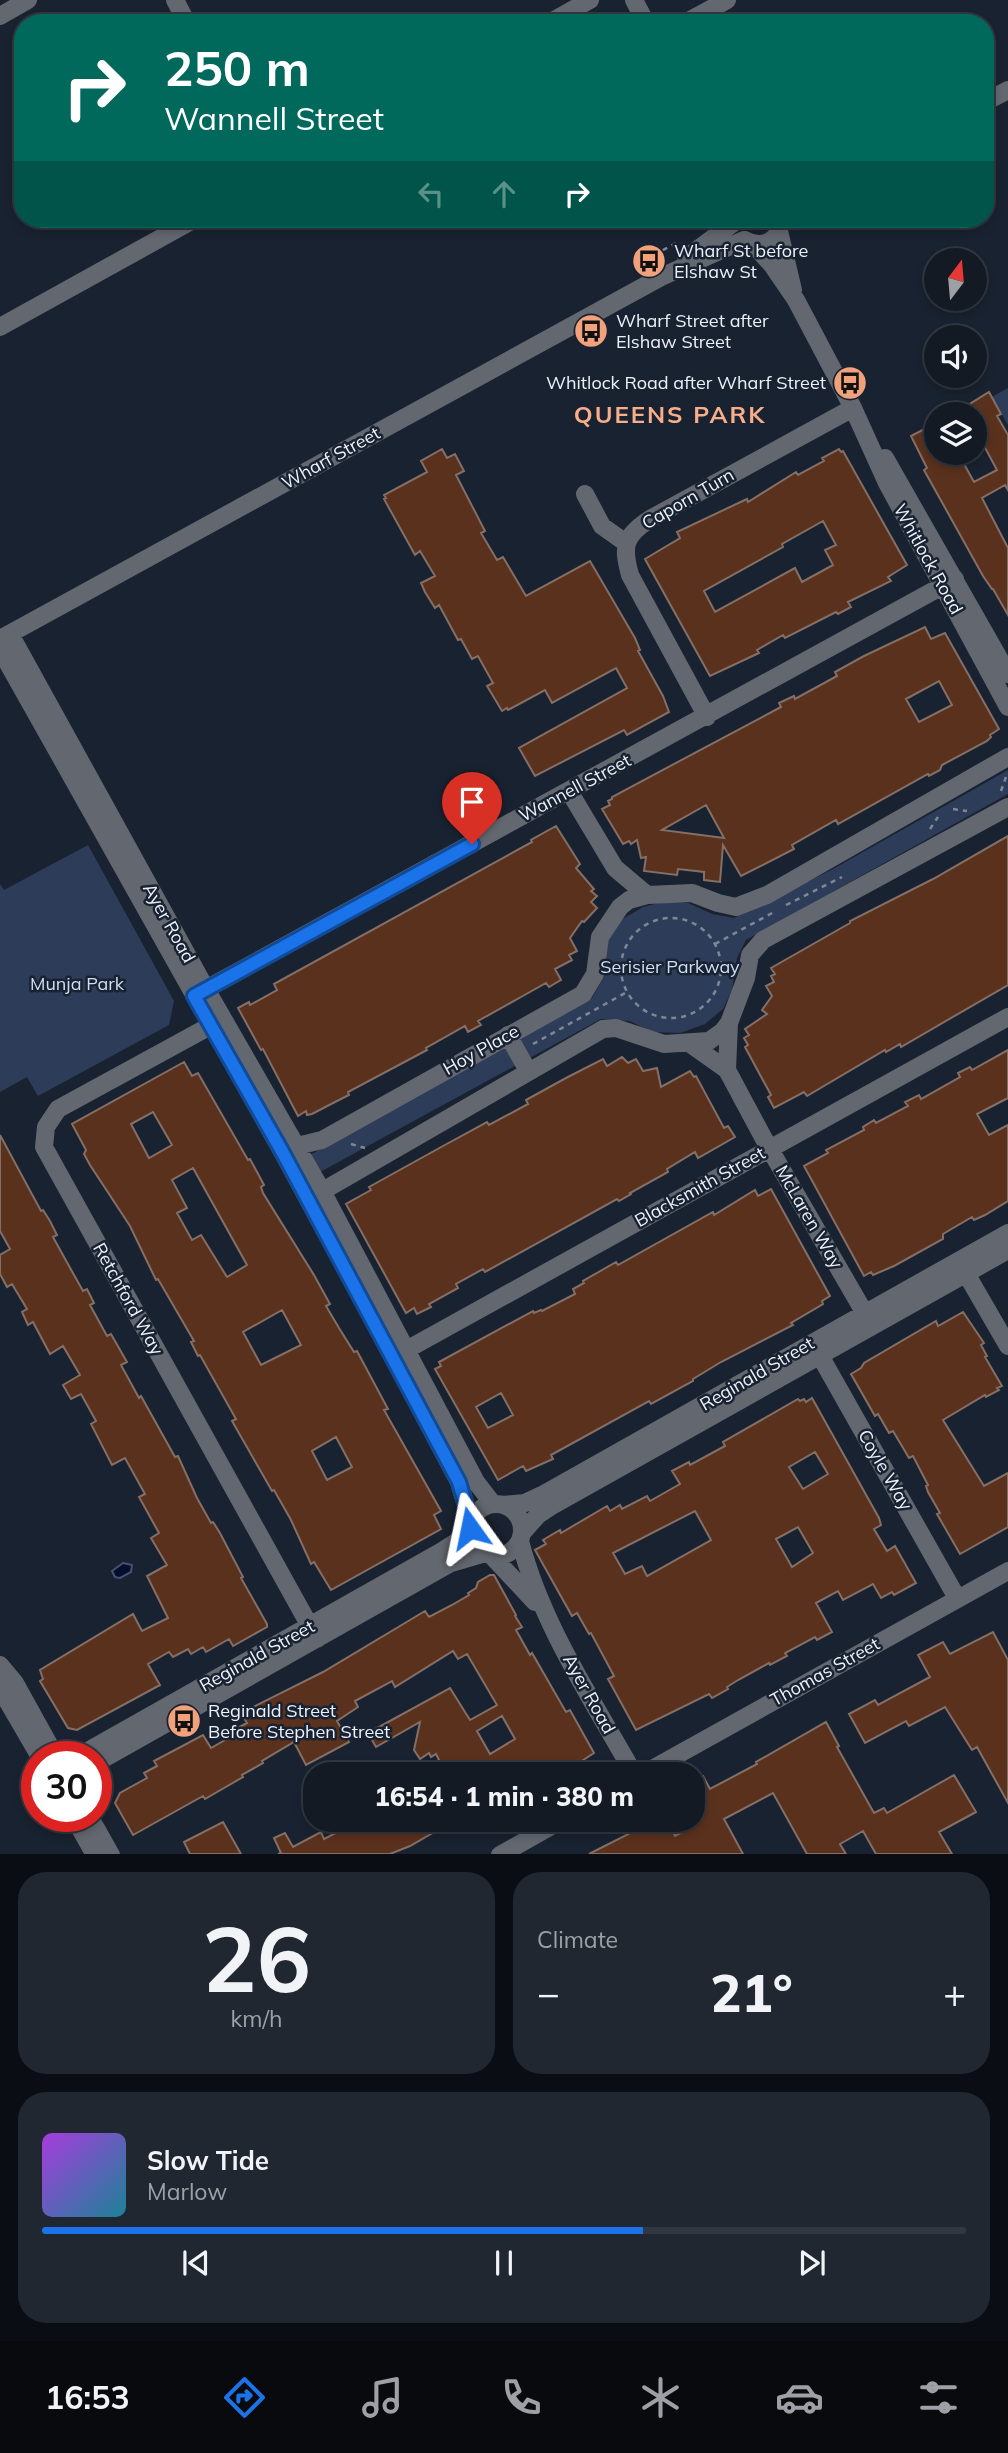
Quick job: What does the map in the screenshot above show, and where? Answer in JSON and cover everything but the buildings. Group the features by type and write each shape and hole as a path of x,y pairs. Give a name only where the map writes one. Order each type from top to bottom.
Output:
{"street":[{"path":"0,16 29,0"},
{"path":"565,14 590,0"},
{"path":"701,14 727,0"},
{"path":"0,327 179,228"},
{"name":"Wharf Street","path":"661,277 724,228"},
{"name":"Whitlock Road","path":"737,228 772,265 796,300 853,408 887,483 1008,674"},
{"name":"Wharf Street","path":"3,641 661,277 749,242 769,243 780,228"},
{"name":"Whitlock Road","path":"784,228 796,300"},
{"name":"Caporn Turn","path":"707,717 630,575 625,559 626,543 636,528 650,519 853,408"},
{"path":"585,494 602,526 626,543"},
{"name":"Whitlock Road","path":"949,583 1008,707"},
{"name":"Wannell Street","path":"200,992 949,583"},
{"name":"Ayer Road","path":"3,641 290,1150 400,1353 476,1482 498,1504"},
{"path":"632,901 692,893 718,903 739,905 767,895 1008,757"},
{"path":"569,791 632,901"},
{"path":"315,1196 603,1029 616,1028 664,1044 709,1041 729,1023 746,978 750,955 760,943 1003,802"},
{"path":"615,868 632,901"},
{"name":"Hoy Place","path":"290,1150 323,1140 583,994 595,974 600,937 632,901"},
{"name":"Ayer Road","path":"200,992 210,1026 290,1150"},
{"name":"Blacksmith Street","path":"400,1353 1008,1017"},
{"path":"727,1070 729,1023"},
{"name":"Retchford Way","path":"210,1026 58,1109 46,1127 44,1147 314,1633"},
{"path":"508,1035 528,1071"},
{"name":"McLaren Way","path":"689,1043 727,1070 868,1320"},
{"name":"Reginald Street","path":"498,1504 525,1503 542,1495 868,1320 962,1267 1008,1233"},
{"name":"Reginald Street","path":"962,1267 1008,1250"},
{"path":"962,1267 1008,1346"},
{"name":"Reginald Street","path":"521,1537 538,1515 550,1507 816,1349"},
{"name":"Coyle Way","path":"816,1349 957,1598"},
{"name":"Ayer Road","path":"400,1353 459,1482 470,1525"},
{"path":"498,1504 510,1508 519,1519 521,1537 508,1553 489,1555 472,1541 470,1525 479,1510 498,1504"},
{"name":"Reginald Street","path":"112,1753 314,1633 456,1542 470,1525"},
{"name":"Ayer Road","path":"521,1537 526,1565 544,1613 627,1762"},
{"name":"Ayer Road","path":"489,1555 544,1613"},
{"name":"Reginald Street","path":"108,1741 451,1563 489,1555"},
{"name":"Thomas Street","path":"664,1762 1008,1571"},
{"path":"0,1665 15,1683 47,1741"},
{"path":"0,1688 31,1741"},
{"path":"82,1832 94,1854"},
{"path":"98,1832 111,1854"},
{"path":"500,1854 540,1832"}],"path":[{"path":"1003,802 1008,771"},
{"path":"929,830 944,813 956,809 969,812"},
{"path":"739,905 748,926 760,943"},
{"path":"673,918 690,921 704,930 715,944 721,959 717,990 708,1003 695,1012 664,1018 649,1013 636,1004 627,992 621,975 622,958 628,942 640,929 655,920 673,918"}],"green space":[{"path":"1008,388 1008,425 992,397"},
{"name":"Serisier Parkway","path":"1008,770 1008,794 746,940 737,958 732,990 723,1009 705,1024 680,1033 652,1032 630,1021 601,1019 320,1172 310,1155 592,998 604,977 604,952 609,938 621,920 643,907 667,901 688,903 712,914 734,918 833,869"},
{"name":"Munja Park","path":"88,845 174,1001 169,1025 38,1096 27,1077 0,1092 0,884 4,890"}],"shaded area":[{"path":"123,1563 132,1565 131,1572 120,1578 115,1577 112,1571"}],"place":[{"name":"Wharf St before Elshaw St","path":"649,261"},
{"name":"Wharf Street after Elshaw Street","path":"591,331"},
{"name":"Whitlock Road after Wharf Street","path":"850,383"},
{"name":"Reginald Street Before Stephen Street","path":"184,1721"}],"district":[{"name":"QUEENS PARK","path":"670,415"}],"route":[{"path":"470,1528 471,1523 459,1482 283,1153 194,996 472,844"}]}
